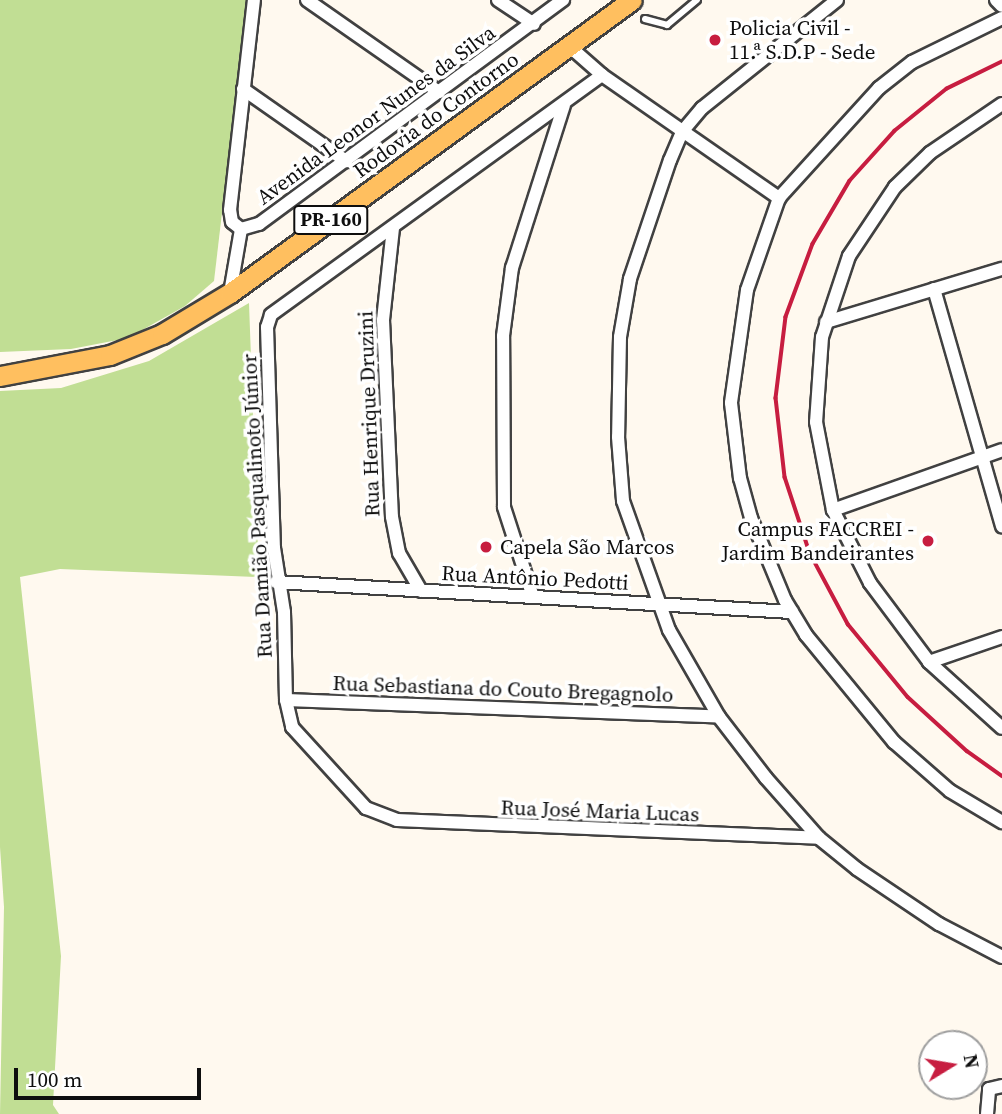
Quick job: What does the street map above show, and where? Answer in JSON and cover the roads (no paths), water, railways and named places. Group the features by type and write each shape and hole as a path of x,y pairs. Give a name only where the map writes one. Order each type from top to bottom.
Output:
{"main road":[{"name":"Rodovia do Contorno","path":"0,376 55,369 110,355 162,334 230,293 632,0"}],"street":[{"path":"230,293 241,229 232,222 230,210 254,0"},
{"path":"307,0 439,92"},
{"path":"498,0 534,24"},
{"name":"Avenida Leonor Nunes da Silva","path":"241,229 259,224 534,24 563,0"},
{"path":"836,0 729,85 682,132 656,194 630,279 619,362 618,437 623,501 656,604 719,717 819,838 939,924 1002,957"},
{"path":"996,0 1002,6"},
{"path":"1002,18 912,62 879,88 779,198 747,290 731,403 743,491 792,612 830,669 894,742 950,790 1002,822"},
{"path":"569,46 602,75 779,198"},
{"name":"Rua Damião Pasqualinoto Júnior","path":"379,816 356,799 299,737 286,699 284,612 276,582 267,327 271,315 602,75"},
{"path":"243,89 346,161"},
{"path":"1002,104 930,153 895,187 849,256 826,322 817,378 816,422 833,510 870,583 929,662 1002,729"},
{"path":"533,597 504,507 504,315 527,215 564,105"},
{"name":"Rua Henrique Druzini","path":"393,228 383,320 392,517 399,553 421,591"},
{"path":"826,322 1002,269"},
{"path":"934,289 1002,526"},
{"path":"833,510 1002,450"},
{"name":"Rua Antônio Pedotti","path":"276,582 792,612"},
{"path":"929,662 1002,637"},
{"name":"Rua Sebastiana do Couto Bregagnolo","path":"286,699 719,717"},
{"name":"Rua José Maria Lucas","path":"379,816 421,823 819,838"},
{"path":"987,1114 995,1087"}],"lane":[{"path":"645,19 667,26 697,0"}],"railway":[{"path":"1002,62 947,89 895,131 850,181 813,244 786,317 776,398 785,477 810,553 848,624 908,697 967,751 1002,776"}],"place":[{"name":"Policia Civil - 11.ª S.D.P - Sede","path":"715,40"},
{"name":"Campus FACCREI - Jardim Bandeirantes","path":"928,541"},
{"name":"Capela São Marcos","path":"486,547"}]}
